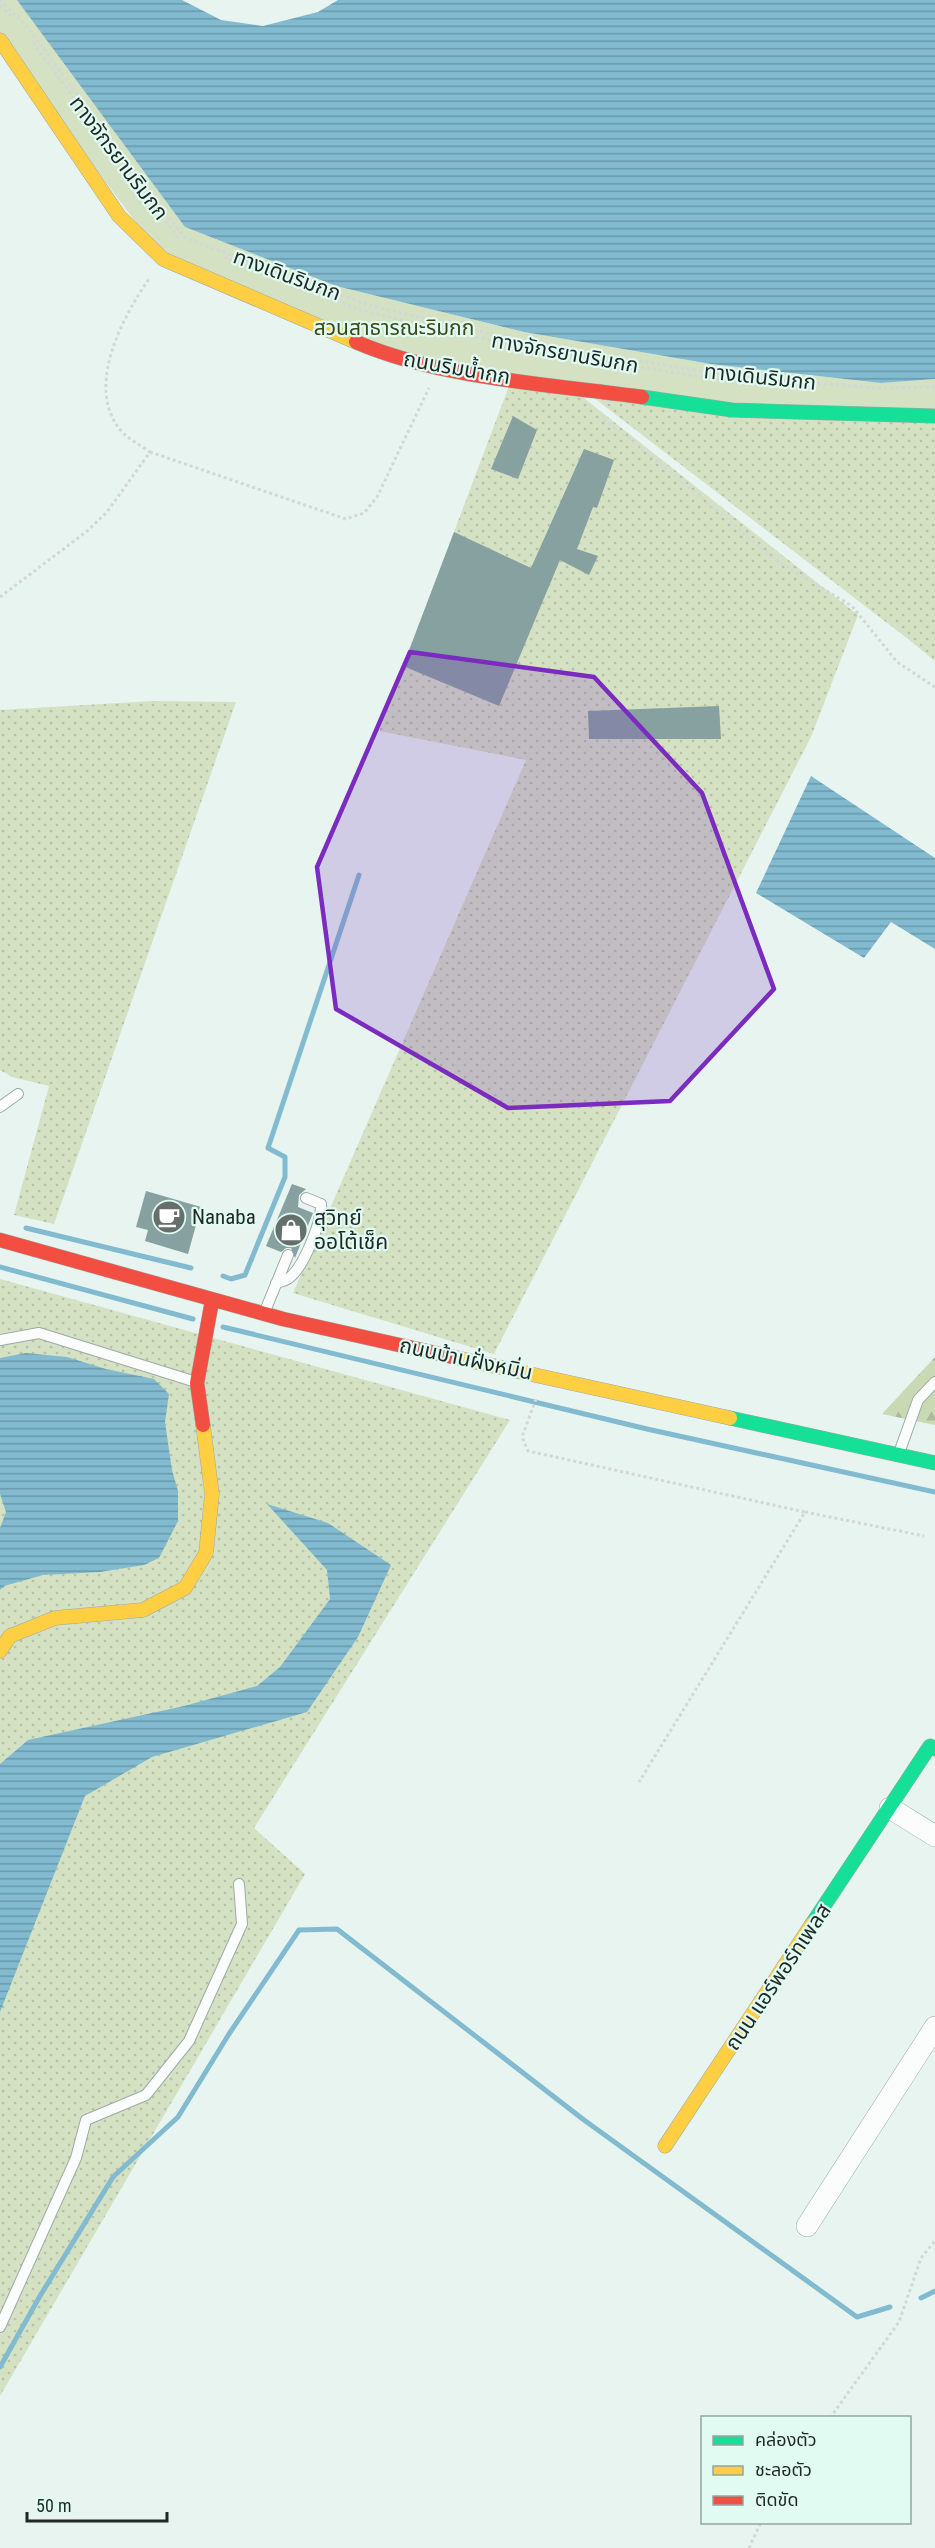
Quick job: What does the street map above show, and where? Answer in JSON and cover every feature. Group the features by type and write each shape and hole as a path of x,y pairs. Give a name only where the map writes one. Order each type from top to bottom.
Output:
{"street":[{"name":"ถนนริมน้ำกก","path":"0,40 119,216 163,259 387,356 439,368 732,410 935,416"},
{"name":"ถนนบ้านฝั่งหมิ่น","path":"0,1240 264,1314 935,1463"},
{"path":"0,1651 10,1636 55,1618 143,1610 185,1588 206,1553 212,1494 197,1383 212,1301"},
{"name":"ถนน แอร์พอร์ทเพลส","path":"665,2146 930,1746 935,1749"},
{"path":"890,1808 935,1836"},
{"path":"807,2226 935,2027"}],"lane":[{"path":"0,1107 18,1094"},
{"path":"276,1283 290,1278 302,1262 322,1215 321,1204 306,1198"},
{"path":"264,1314 288,1255"},
{"path":"0,1340 39,1333 197,1383"},
{"path":"898,1454 918,1400 935,1382"},
{"path":"0,2326 76,2158 86,2120 146,2096 189,2041 242,1924 239,1884"}],"path":[{"name":"ทางเดินริมกก","path":"0,0 25,24 185,238 366,304 524,342 732,376 878,388 935,387"},
{"name":"ทางจักรยานริมกก","path":"0,6 21,26 180,240 363,311 521,347 730,382 775,386"},
{"path":"163,259 130,306 113,342 106,385 109,410 123,433 150,452 346,519 364,513 376,497 439,368"},
{"path":"593,390 603,419 778,562 852,606 897,662 935,687"},
{"path":"0,597 86,532 107,512 150,452"},
{"path":"538,1394 522,1437 528,1451 800,1512 924,1536"},
{"path":"639,1782 805,1512 800,1512"},
{"path":"831,2416 899,2322 921,2258 935,2241"},
{"path":"749,2548 761,2524"}],"highlighted area":[{"path":"410,652 594,677 702,793 774,989 670,1101 508,1108 336,1009 317,867"}],"green space":[{"name":"สวนสาธารณะริมกก","path":"0,0 17,0 22,5 185,227 336,286 524,332 711,364 881,383 935,379 935,418 732,410 387,356 163,259 0,40"},
{"path":"512,378 570,387 858,615 811,737 494,1354 293,1293 526,760 379,731"},
{"path":"581,388 935,417 935,661 908,639"},
{"path":"153,701 236,702 54,1224 14,1215 49,1086 12,1077 0,1070 0,710"},
{"path":"0,1279 510,1420 254,1828 305,1874 0,2396"},
{"path":"935,1357 935,1425 882,1414"}],"water":[{"path":"17,0 182,0 221,20 263,26 318,12 338,0 935,0 935,379 881,383 711,364 524,332 336,286 185,227"},
{"path":"811,776 935,858 935,949 891,922 864,958 756,893"},
{"path":"26,1353 67,1357 106,1369 154,1379 169,1394 165,1422 172,1470 178,1491 178,1521 159,1558 144,1565 100,1572 43,1575 4,1586 0,1590 0,1528 6,1512 0,1494 0,1358"},
{"path":"267,1504 328,1523 391,1565 358,1637 307,1712 152,1757 85,1796 0,2012 0,1764 28,1740 184,1706 257,1686 280,1667 330,1599 327,1570"}],"building":[{"path":"513,416 537,430 518,479 491,469"},
{"path":"584,449 614,460 597,508 593,507 577,549 598,556 589,575 560,560 499,706 403,666 454,532 531,568"},
{"path":"719,706 721,739 589,739 588,711"},
{"name":"สุวิทย์ ออโต้เช็ค","path":"292,1184 306,1189 299,1195 298,1207 313,1213 295,1258 291,1248 286,1248 281,1252 266,1246"},
{"name":"Nanaba","path":"146,1191 201,1207 188,1254 145,1241 148,1230 136,1227"}],"waterway":[{"path":"223,1276 231,1279 245,1275 285,1177 285,1157 268,1148 359,875"},
{"path":"26,1228 191,1268"},
{"path":"0,1267 193,1319"},
{"path":"223,1327 647,1429 935,1492"},
{"path":"0,2367 40,2296 113,2177 178,2117 229,2034 299,1930 337,1929 584,2120 857,2317 890,2307"},
{"path":"921,2298 935,2291"}],"traffic: fast":[{"path":"642,397 732,410 935,416"},
{"path":"730,1418 935,1463"},
{"path":"812,1924 930,1746 935,1749"}],"traffic: slow":[{"path":"0,40 119,216 163,259 356,342"},
{"path":"453,1357 730,1418"},
{"path":"0,1651 10,1636 55,1618 143,1610 185,1588 206,1553 212,1494 203,1425"},
{"path":"665,2146 812,1924"}],"traffic: jam":[{"path":"356,342 389,354 460,372 533,384 642,397"},
{"path":"0,1240 283,1319 453,1357"},
{"path":"203,1425 197,1383 212,1301"}],"place":[{"name":"Nanaba","path":"169,1217"},
{"name":"สุวิทย์ ออโต้เช็ค","path":"291,1230"}]}
